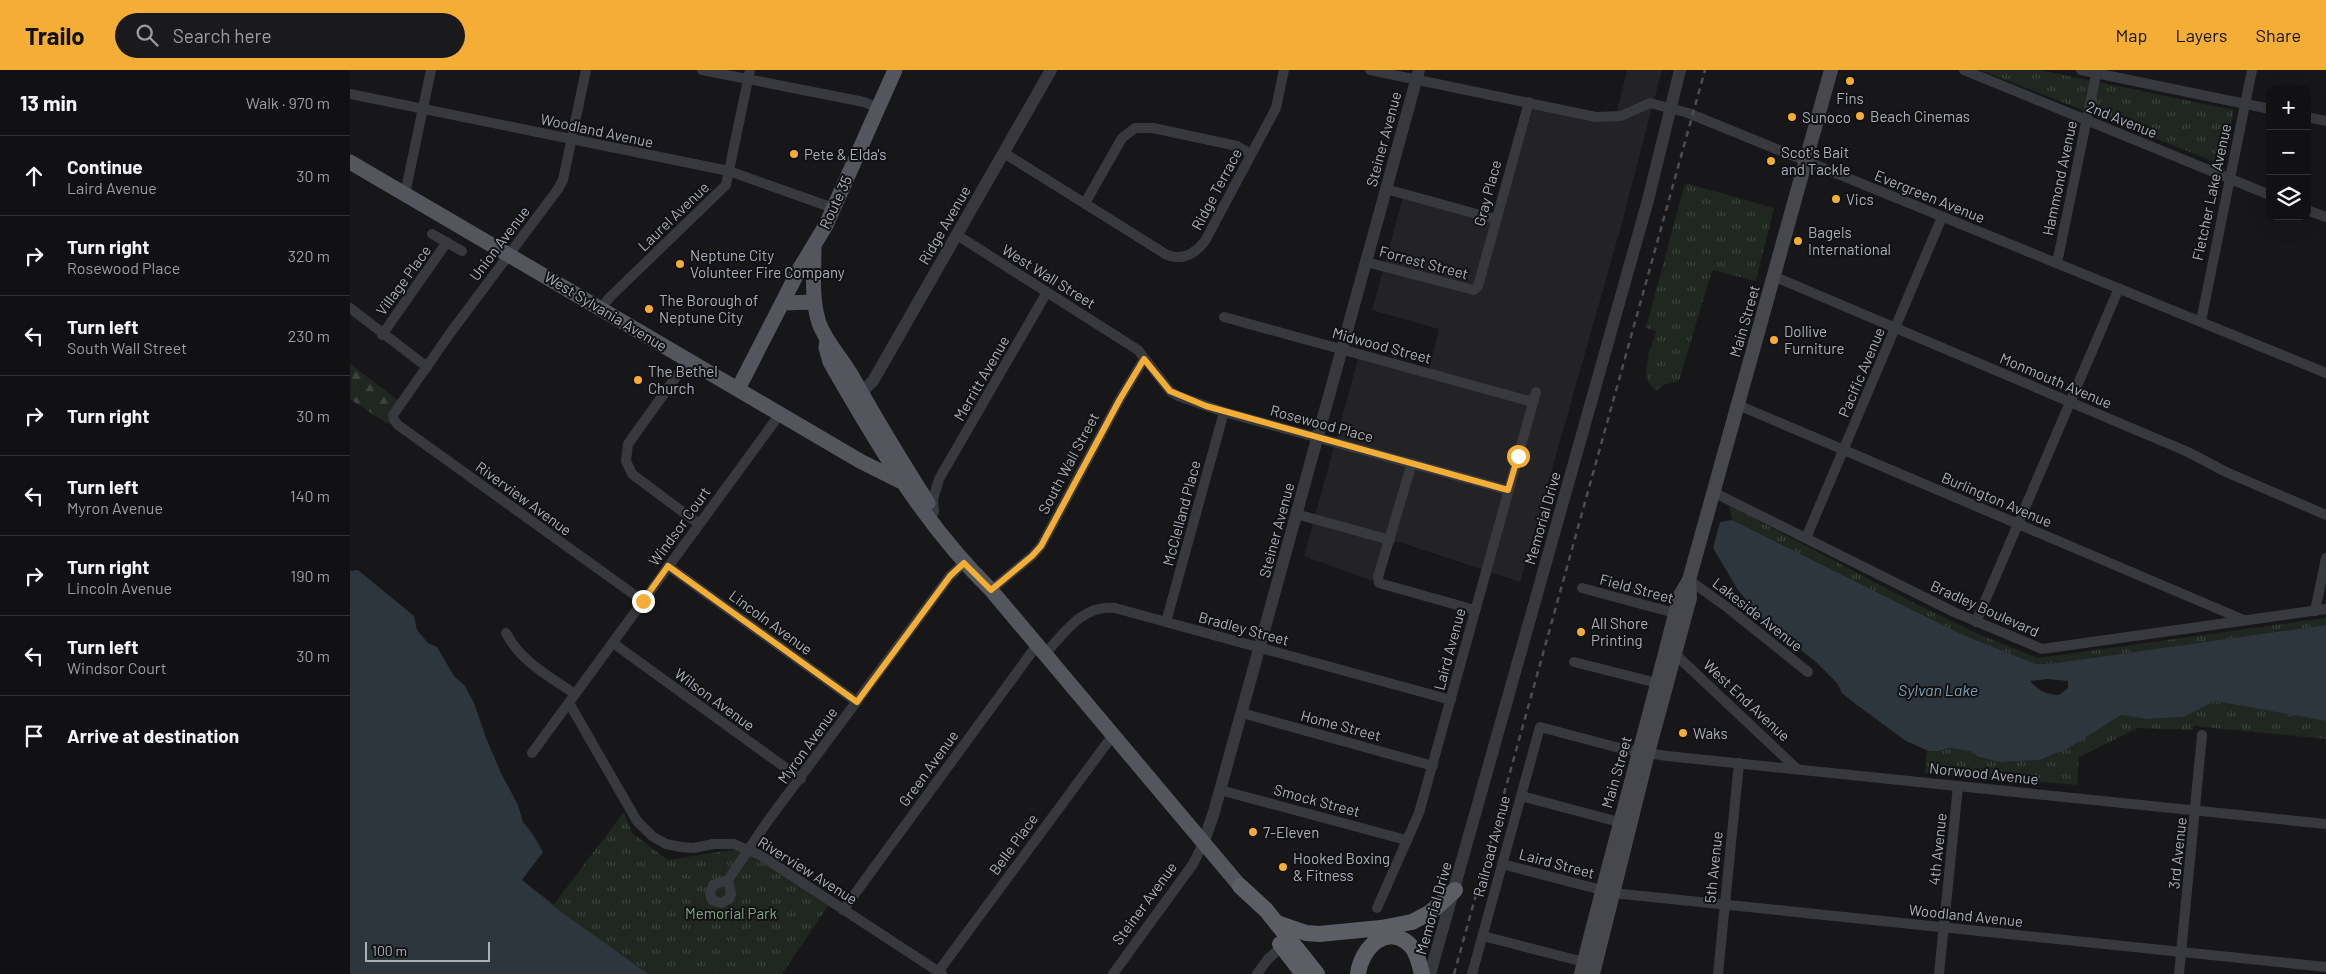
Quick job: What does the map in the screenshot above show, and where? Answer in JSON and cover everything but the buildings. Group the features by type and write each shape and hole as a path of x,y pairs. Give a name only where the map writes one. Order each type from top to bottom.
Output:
{"highway":[{"path":"1240,886 1277,923 1314,973"},
{"path":"1240,886 1259,917 1282,946 1314,973"},
{"path":"1277,923 1306,933 1319,934 1401,925 1431,912 1455,890"},
{"path":"1358,974 1361,958 1366,950 1378,940 1391,937 1398,938 1410,945 1418,958 1422,974"}],"main road":[{"name":"Route 35","path":"827,340 819,324 814,302 814,246 895,70"},
{"name":"Main Street","path":"1593,974 1619,822 1675,654 1680,615 1680,595 1689,580 1831,70"},
{"name":"West Sylvania Avenue","path":"350,162 860,462 927,511"},
{"path":"738,389 800,268 814,246"},
{"path":"782,303 814,302"},
{"path":"827,340 835,349 861,393 909,483"},
{"path":"827,340 826,348 830,362 909,483"},
{"name":"West Sylvania Avenue","path":"860,462 909,483 927,511"},
{"path":"927,511 971,558 991,590"},
{"path":"927,511 964,563 991,590 1240,886"},
{"name":"Main Street","path":"1583,968 1608,892 1643,753 1657,683 1680,615"}],"street":[{"path":"405,194 431,70"},
{"name":"Union Avenue","path":"393,415 558,189 563,180 586,70"},
{"path":"702,70 749,75 864,102 878,108"},
{"name":"Ridge Avenue","path":"861,393 873,381 1051,70"},
{"name":"Ridge Terrace","path":"1004,153 1167,255 1180,258 1187,256 1194,253 1205,241 1276,108 1284,70"},
{"name":"Evergreen Avenue","path":"1370,70 1418,75 1529,102 1607,118 1621,116 1650,103 1670,108 1692,115 2326,372"},
{"name":"Memorial Drive","path":"1430,974 1648,200 1680,70"},
{"name":"2nd Avenue","path":"1964,70 2266,193"},
{"path":"2081,70 2097,71 2266,108"},
{"name":"Fletcher Lake Avenue","path":"2200,321 2252,70"},
{"name":"Hammond Avenue","path":"2057,263 2097,71"},
{"name":"Laurel Avenue","path":"600,308 726,185 749,75"},
{"name":"Steiner Avenue","path":"1113,974 1193,864 1203,844 1242,713 1418,75"},
{"name":"Woodland Avenue","path":"350,94 730,171 833,208"},
{"name":"Gray Place","path":"1474,290 1478,286 1495,219 1529,102"},
{"path":"2311,118 2326,121"},
{"path":"1085,203 1122,138 1135,128 1153,128 1237,146 1251,154"},
{"path":"1386,189 1495,219"},
{"path":"2311,211 2326,217"},
{"name":"Pacific Avenue","path":"1806,538 1942,217"},
{"path":"432,234 462,251"},
{"name":"West Wall Street","path":"957,235 1126,342 1138,350 1144,359"},
{"name":"Village Place","path":"382,334 447,242"},
{"name":"Forrest Street","path":"1366,262 1474,290"},
{"name":"Monmouth Avenue","path":"1773,276 2070,402 2326,515"},
{"path":"1976,622 2119,288"},
{"name":"Merritt Avenue","path":"927,511 939,479 1047,292"},
{"path":"350,308 427,367"},
{"name":"Midwood Street","path":"1224,317 1342,350 1534,397"},
{"name":"Rosewood Place","path":"1144,359 1170,391 1178,396 1224,412 1412,462 1508,490"},
{"name":"South Wall Street","path":"991,590 1032,556 1041,546 1120,399 1144,359"},
{"path":"688,360 628,444 626,461 637,478 700,524"},
{"name":"Laird Avenue","path":"1377,908 1419,813 1534,397"},
{"name":"Burlington Avenue","path":"1738,405 2245,621"},
{"name":"McClelland Place","path":"1166,622 1224,412"},
{"name":"Windsor Court","path":"532,754 780,414"},
{"name":"Riverview Avenue","path":"393,415 398,425 643,601"},
{"path":"1412,462 1378,577 1378,583 1475,610"},
{"path":"909,483 927,486 939,479"},
{"name":"Bradley Boulevard","path":"1713,492 1976,622 2042,649 2326,609"},
{"path":"1296,514 1390,540"},
{"path":"2315,611 2326,558"},
{"name":"Myron Avenue","path":"728,880 748,850 950,576 964,563"},
{"name":"Lincoln Avenue","path":"668,566 857,702"},
{"name":"Lakeside Avenue","path":"1689,580 1728,608 1808,672"},
{"name":"Field Street","path":"1582,588 1680,615"},
{"name":"Bradley Street","path":"1041,649 1074,622 1097,608 1115,608 1451,700"},
{"path":"506,633 511,644 530,663 575,694"},
{"name":"Wilson Avenue","path":"613,643 801,779"},
{"name":"Green Avenue","path":"843,910 1041,649"},
{"name":"West End Avenue","path":"1675,654 1797,769"},
{"path":"1574,662 1657,683"},
{"name":"Riverview Avenue","path":"568,703 637,821 652,836 666,844 680,848 721,843 734,844 760,855 940,973"},
{"name":"Home Street","path":"1242,713 1433,766"},
{"name":"Norwood Avenue","path":"1540,727 1643,753 2326,824"},
{"name":"Railroad Avenue","path":"1472,974 1540,727"},
{"name":"Belle Place","path":"940,973 1113,735"},
{"name":"3rd Avenue","path":"2179,974 2202,735"},
{"name":"5th Avenue","path":"1718,974 1739,763"},
{"name":"4th Avenue","path":"1939,974 1958,786"},
{"name":"Smock Street","path":"1220,790 1406,840"},
{"path":"1521,796 1619,822"},
{"name":"Laird Street","path":"1502,864 1608,892"},
{"name":"Woodland Avenue","path":"1608,892 2326,967"},
{"path":"1483,936 1583,968"},
{"path":"1258,974 1268,959 1282,946"}],"shaded area":[{"path":"1627,70 1662,70 1620,230 1520,582 1390,539 1378,583 1304,556 1359,355 1428,373 1439,329 1372,310 1404,193 1499,222 1533,108 1615,119"}],"green space":[{"path":"1980,70 2039,70 2234,110 2223,165"},
{"path":"1685,183 1774,208 1756,281 1712,270 1679,381 1663,385 1656,391 1650,385 1646,371 1656,331 1646,328"},
{"path":"350,364 403,404 388,424 350,399"},
{"path":"1729,505 1914,603 1978,634 2038,658 2326,618 2326,625 2049,664 2036,664 1961,634 1732,520"},
{"path":"2215,701 2326,721 2326,739 2194,726 2192,730 2138,728 2079,757 2077,785 1925,773 1927,750 1942,751 1950,748 1973,752 1978,758 2000,762 2040,760 2056,754 2121,715 2148,719 2184,717"},
{"name":"Memorial Park","path":"624,812 632,833 668,860 744,848 830,903 782,974 632,974 524,882 554,904"}],"water":[{"name":"Sylvan Lake","path":"1732,520 1961,634 2036,664 2049,664 2326,625 2326,721 2215,701 2184,717 2148,719 2121,715 2067,749 2040,760 2000,762 1978,757 1973,752 1950,748 1929,751 1906,741 1853,702 1842,693 1837,683 1816,662 1764,621 1738,590 1713,548 1720,522","holes":["2047,679 2068,681 2068,688 2059,695 2043,691 2030,681"]},
{"path":"358,570 414,616 417,630 428,643 437,647 454,676 465,686 474,703 486,738 501,773 518,805 523,822 543,852 522,880 560,911 648,974 350,974 350,571"}],"railway":[{"path":"1454,974 1705,70"}],"place":[{"name":"Fins","path":"1850,81"},
{"name":"Beach Cinemas","path":"1860,116"},
{"name":"Sunoco","path":"1792,117"},
{"name":"Pete & Elda's","path":"794,154"},
{"name":"Scot's Bait and Tackle","path":"1771,161"},
{"name":"Vics","path":"1836,199"},
{"name":"Bagels International","path":"1798,241"},
{"name":"Neptune City Volunteer Fire Company","path":"680,264"},
{"name":"The Borough of Neptune City","path":"649,309"},
{"name":"Dollive Furniture","path":"1774,340"},
{"name":"The Bethel Church","path":"638,380"},
{"name":"All Shore Printing","path":"1581,632"},
{"name":"Waks","path":"1683,733"},
{"name":"7-Eleven","path":"1253,832"},
{"name":"Hooked Boxing & Fitness","path":"1283,867"}],"route":[{"path":"643,601 668,566 857,702 950,576 964,563 991,590 1037,551 1134,373 1144,359 1162,384 1178,396 1317,438 1412,462 1508,490 1518,456"}]}
